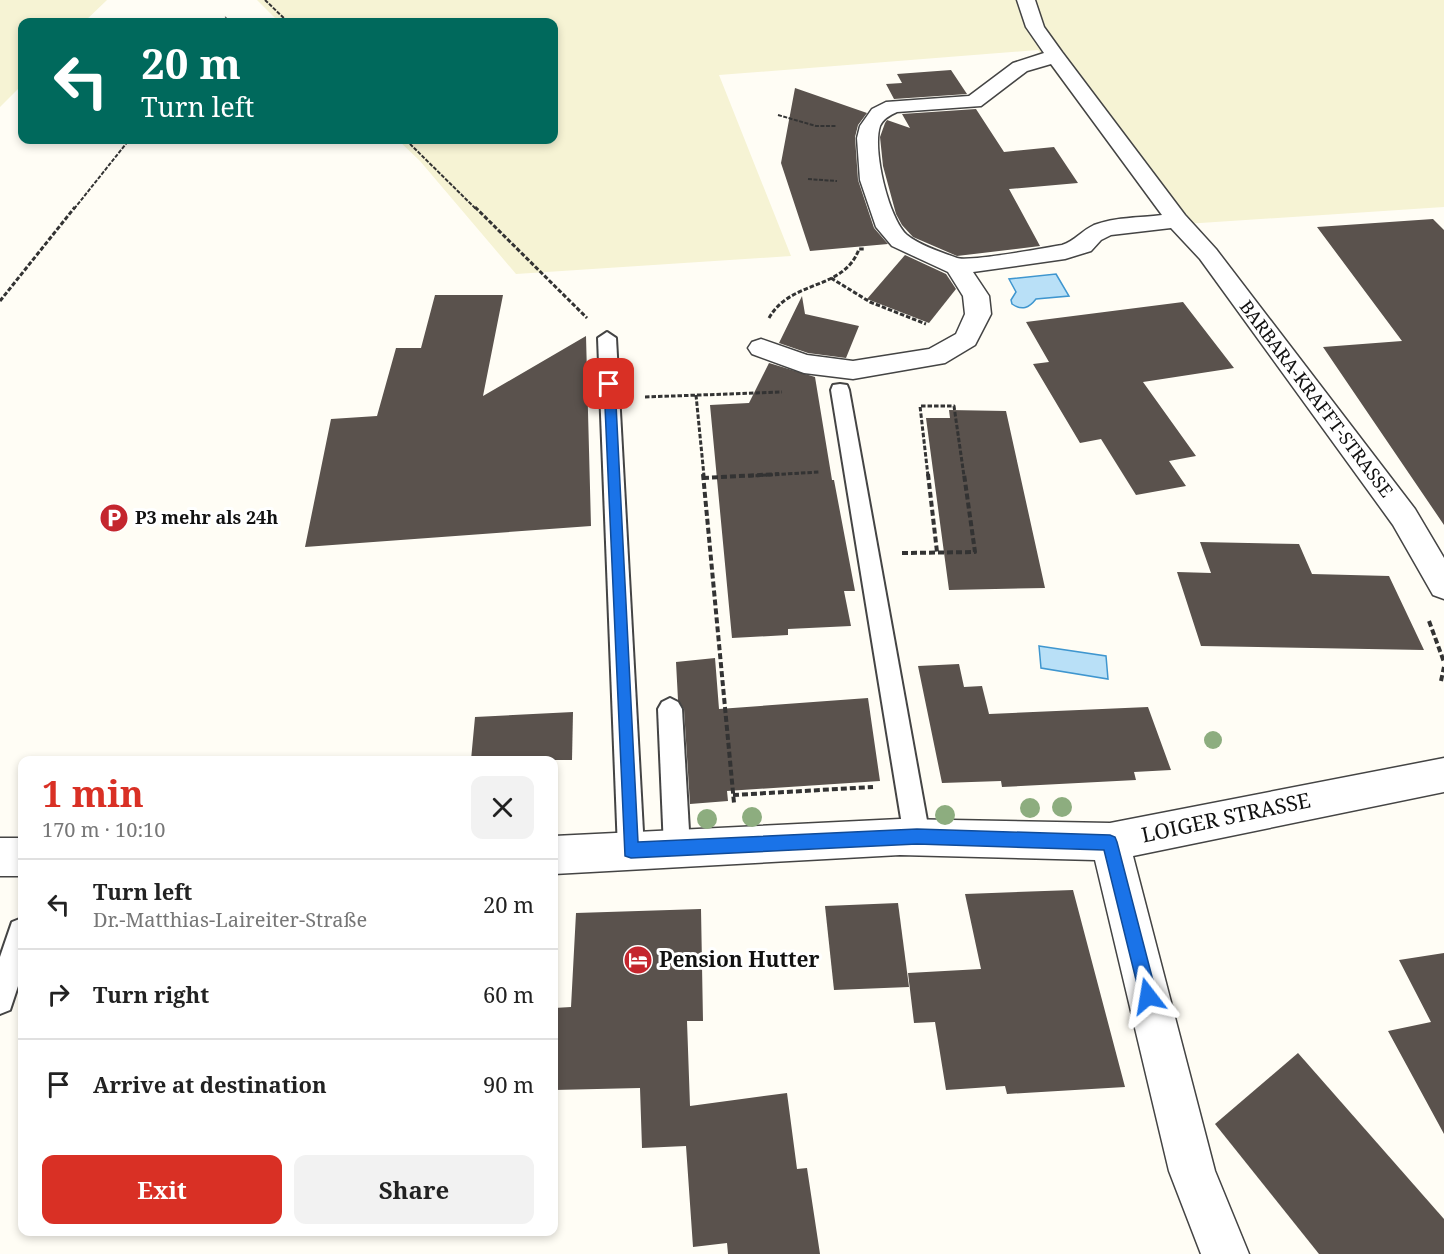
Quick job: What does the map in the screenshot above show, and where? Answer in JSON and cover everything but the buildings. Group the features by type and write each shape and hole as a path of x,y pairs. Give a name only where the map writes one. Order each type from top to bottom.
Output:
{"street":[{"name":"BARBARA-KRAFFT-STRASSE","path":"1026,0 1035,27 1055,57 1177,220 1208,254 1367,465 1404,517 1444,586"},
{"path":"1055,57 1020,67 974,102 892,106 879,113 870,126 868,138 873,189 888,227 900,242 957,267 1065,252 1083,246 1093,235 1105,229 1177,220"},
{"path":"762,348 804,364 853,369 887,367 936,357 966,339 978,314 976,296 957,267"},
{"name":"LOIGER STRASSE","path":"558,855 917,837 1110,842 1209,820 1444,775"},
{"path":"1110,842 1192,1171 1225,1254"},
{"path":"0,857 18,858"}],"lane":[{"path":"607,338 631,850"},
{"path":"840,390 917,837"},
{"path":"669,709 677,848"},
{"path":"0,1000 18,944"}],"path":[{"path":"265,0 284,18"},
{"path":"778,116 816,126 870,126"},
{"path":"0,300 126,144"},
{"path":"410,144 607,338"},
{"path":"762,348 769,319 777,304 786,297 831,278 855,264 859,249 900,242"},
{"path":"831,278 888,310 966,339"},
{"path":"645,397 840,390"},
{"path":"696,395 738,845"},
{"path":"868,553 975,552 954,406 920,406 937,552"},
{"path":"704,478 854,471"},
{"path":"1441,681 1444,667"},
{"path":"733,795 908,784"}],"shaded area":[{"path":"0,0 107,0 88,18 18,18 18,89 0,107"},
{"path":"257,0 1444,0 1444,207 1170,225 1038,50 719,75 791,256 516,274 420,161 402,144 558,144 558,18 275,18"}],"water":[{"path":"1056,274 1069,296 1036,299 1025,308 1012,304 1011,300 1016,292 1009,279"},
{"path":"1039,646 1106,656 1108,679 1041,668"}],"place":[{"name":"P3 mehr als 24h","path":"114,518"},
{"name":"Pension Hutter","path":"638,960"}],"route":[{"path":"609,384 631,850 900,837 1110,842 1148,996"}]}
